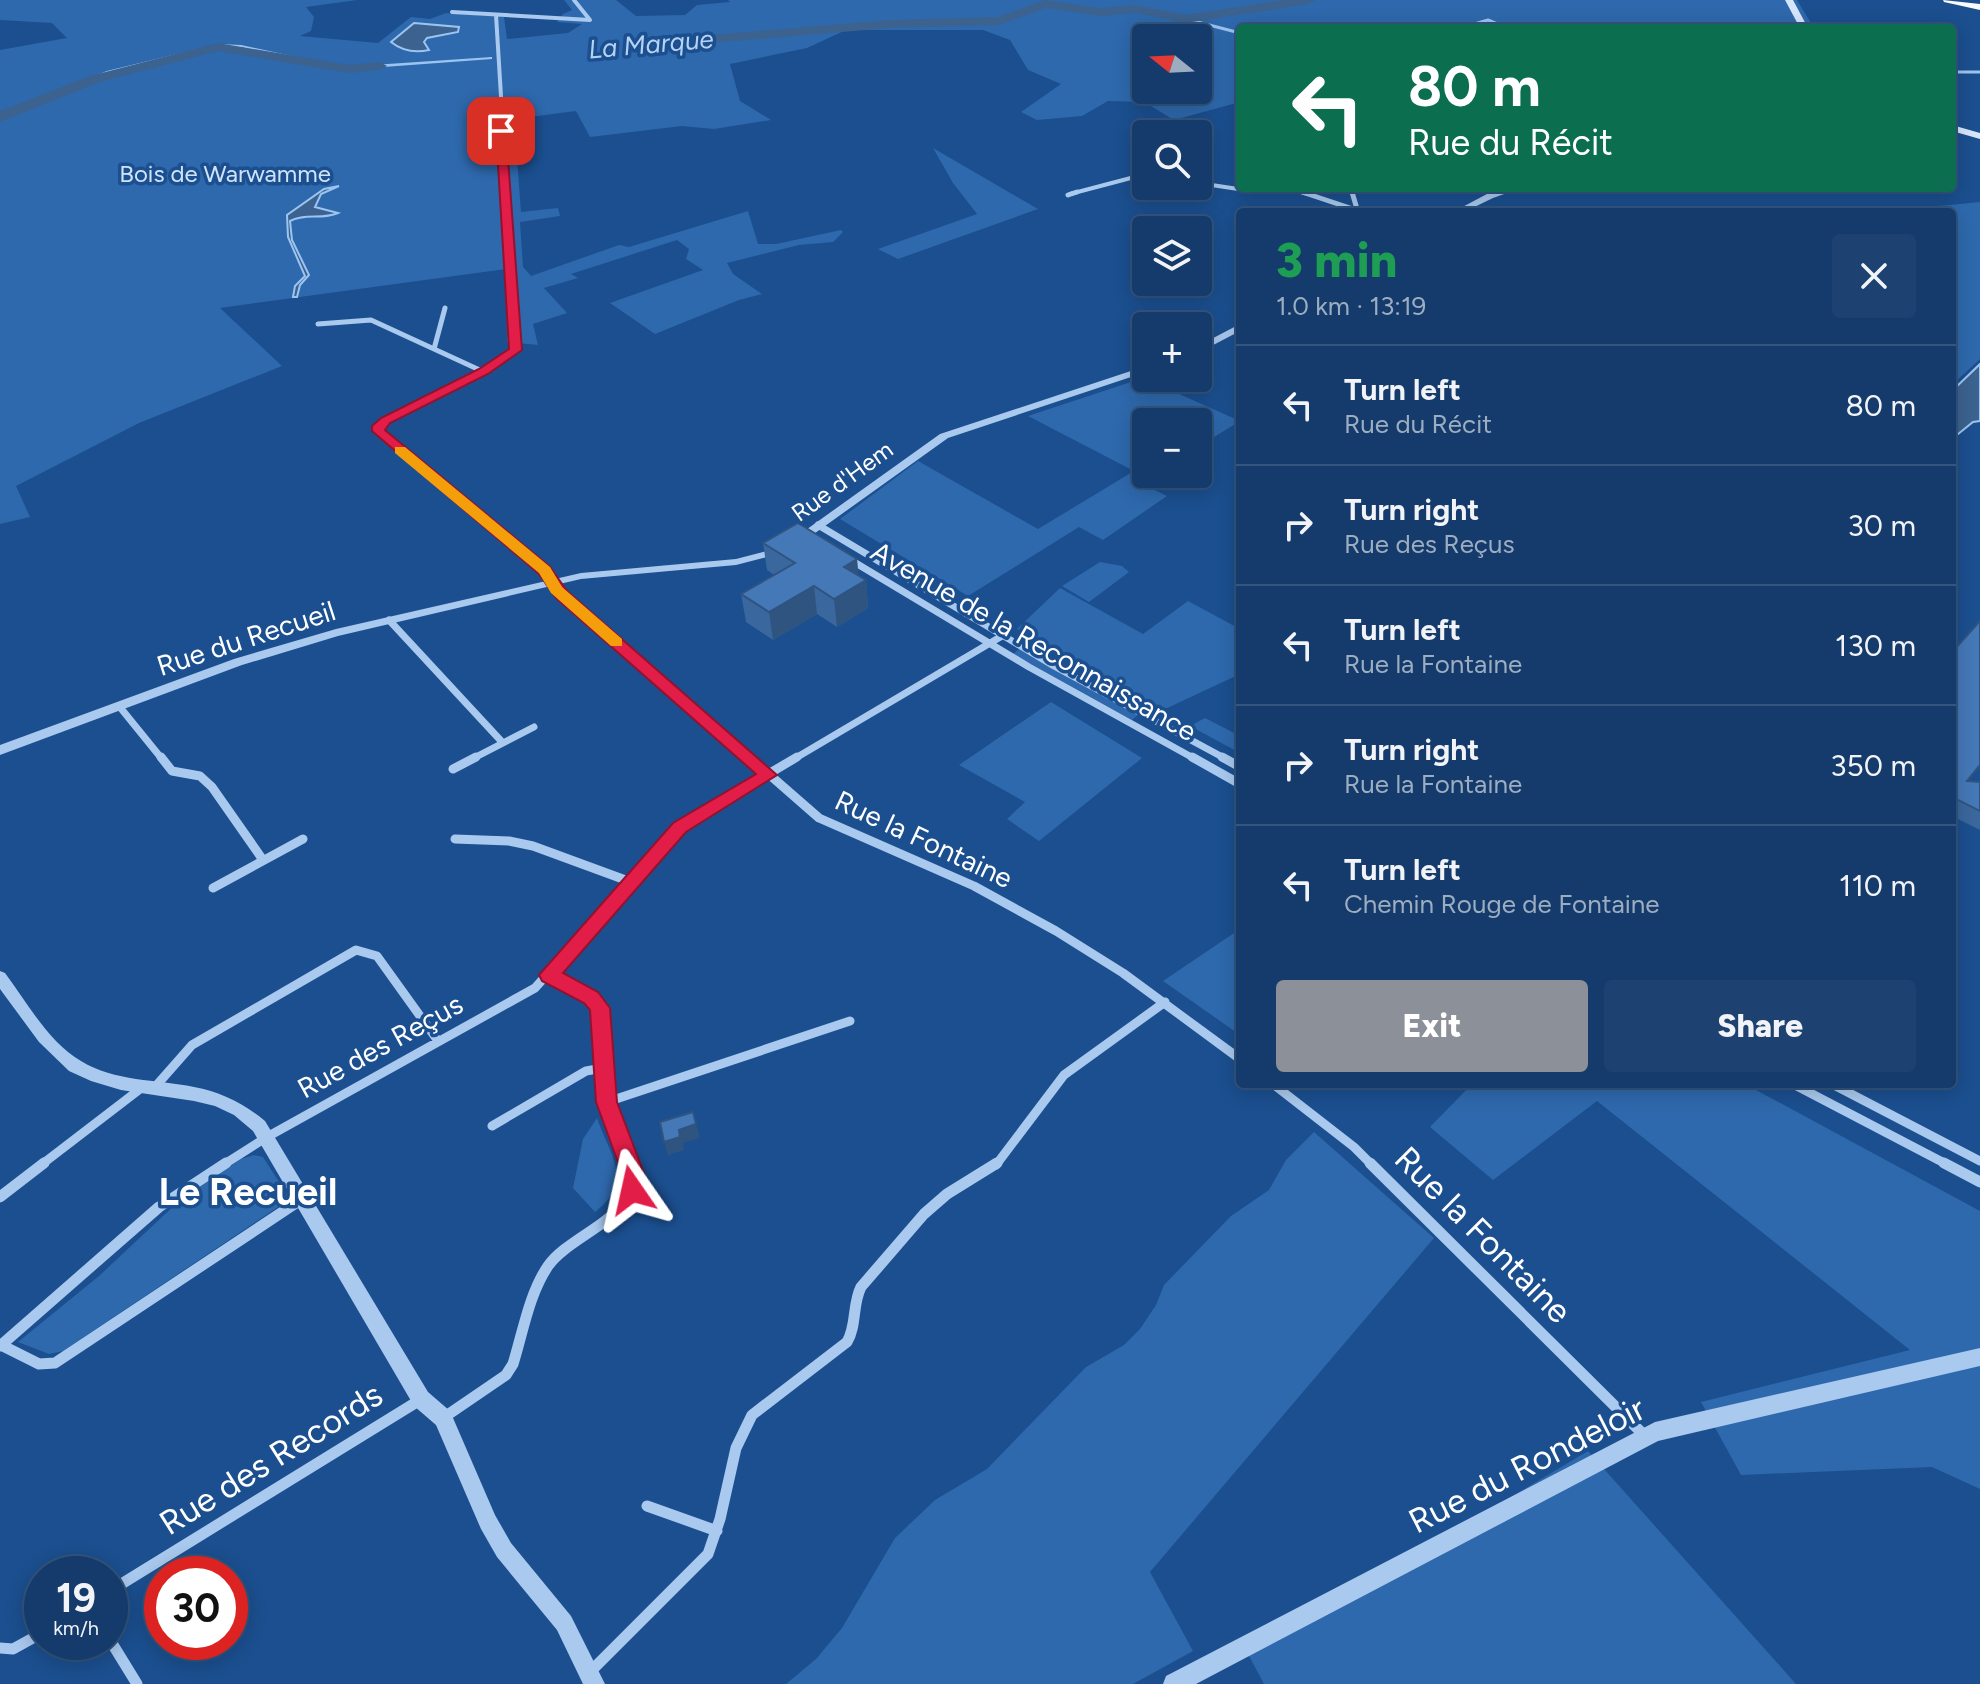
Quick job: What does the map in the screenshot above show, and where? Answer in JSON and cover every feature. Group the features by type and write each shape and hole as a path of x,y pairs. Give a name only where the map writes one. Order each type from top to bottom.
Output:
{"highway":[{"path":"1948,0 1980,7"}],"main road":[{"path":"1789,0 1802,24"},
{"path":"1956,130 1980,136"}],"street":[{"path":"452,12 590,20 574,0"},
{"name":"Rue la Fontaine","path":"496,15 516,350 484,372 385,421 379,426 379,431 545,570 561,595 826,823 1004,901 1094,953 1236,1056"},
{"path":"1068,195 1132,178"},
{"path":"1212,185 1236,189"},
{"path":"1301,192 1351,208"},
{"path":"1465,208 1504,192"},
{"path":"434,349 445,308"},
{"path":"318,324 371,320 484,372"},
{"path":"1212,342 1236,329"},
{"name":"Rue d'Hem","path":"552,582 612,572 746,561 779,550 811,536 818,525 944,436 1132,374"},
{"name":"Avenue de la Reconnaissance","path":"818,525 1002,636 1236,765"},
{"name":"Avenue de la Reconnaissance","path":"845,557 991,644 1236,782"},
{"name":"Rue du Recueil","path":"4,748 270,652 552,582"},
{"path":"389,620 503,743"},
{"name":"Rue des Reçus","path":"0,1345 159,1207 267,1137 529,991 549,975 680,828 1002,636"},
{"path":"119,706 172,771 201,776 239,821 243,835 263,860"},
{"path":"453,769 534,727"},
{"path":"213,888 303,839"},
{"path":"455,839 509,841 533,846 631,882"},
{"path":"0,1197 150,1086 184,1051 356,950 377,956 438,1041"},
{"path":"443,1418 506,1375 513,1364 537,1286 550,1263 604,1221 626,1201 632,1190 634,1176 607,1102 600,1008 591,998 549,975"},
{"path":"0,977 54,1047 74,1066 100,1077 208,1097 238,1108 267,1137 421,1399 443,1418 488,1522 504,1550 564,1623 591,1678 708,1554 717,1531 734,1446 752,1415 847,1342 853,1332 856,1297 861,1287 924,1214 947,1194 996,1165 1064,1075 1165,1002"},
{"path":"607,1102 850,1021"},
{"path":"492,1126 586,1071 603,1068"},
{"name":"Rue la Fontaine","path":"1278,1088 1354,1147 1645,1436"},
{"path":"1801,1088 1980,1182"},
{"path":"1840,1088 1980,1161"},
{"path":"0,1345 39,1364 55,1363 303,1198"},
{"name":"Rue du Rondeloir","path":"1174,1684 1645,1436 1665,1428 1980,1357"},
{"name":"Rue des Records","path":"128,1580 421,1399"},
{"path":"647,1506 717,1531"},
{"path":"0,1648 13,1649 24,1643"},
{"path":"122,1660 137,1684"}],"green space":[{"name":"Bois de Warwamme","path":"0,0 357,0 306,7 314,17 311,31 300,36 378,43 411,17 430,19 446,13 504,17 507,39 568,33 582,24 557,22 563,14 572,10 564,0 616,0 636,16 685,15 697,5 730,2 728,0 1797,0 1812,24 1236,24 1236,103 1174,120 1147,104 1212,104 1212,24 1132,24 1132,102 1108,101 1082,116 1037,120 1021,112 1061,84 1028,70 1010,40 983,30 846,30 807,48 730,64 740,101 771,120 714,129 682,126 590,137 576,111 514,119 521,212 558,208 560,216 520,222 523,267 531,276 619,245 629,247 748,211 758,244 776,244 843,232 833,242 799,245 727,263 733,274 762,294 739,300 655,334 610,303 703,270 686,259 689,249 677,240 571,274 578,278 544,288 567,313 533,324 538,345 507,342 506,269 220,308 282,366 139,423 16,486 30,517 0,524 0,50 67,38 52,23 0,20"},
{"path":"933,148 1038,209 898,259 878,249 977,214 953,183"},
{"path":"1980,202 1980,359 1956,381 1956,208 1919,208"},
{"path":"1132,382 1132,392 1175,392 1211,408 1132,408 1132,470 1028,416"},
{"path":"1212,409 1236,419 1236,423 1212,438"},
{"path":"918,461 1038,529 1132,472 1132,488 1150,488 1167,496 1103,540 1079,527 968,596 840,519"},
{"path":"1100,562 1122,566 1129,572 1089,602 1062,586"},
{"path":"1060,588 1143,634 1188,601 1236,627 1236,676 1163,710 1118,688 1017,629"},
{"path":"1019,649 1138,715 1132,720 1013,654"},
{"path":"1051,702 1142,758 1039,841 1007,819 1025,802 959,765"},
{"path":"1205,718 1236,734 1236,751 1190,726"},
{"path":"1236,932 1236,1032 1163,981"},
{"path":"1468,1088 1752,1088 1980,1211 1980,1489 1932,1467 1741,1475 1701,1402 1910,1350 1597,1101 1493,1180 1430,1127"},
{"path":"597,1118 613,1156 617,1179 607,1201 595,1212 573,1188 583,1139"},
{"path":"1314,1132 1434,1238 1150,1572 1193,1651 1133,1684 786,1684 816,1659 842,1628 895,1538 935,1500 987,1469 1086,1367 1124,1345 1140,1329 1156,1305 1164,1285 1231,1216 1269,1190 1286,1160"},
{"path":"254,1155 263,1157 290,1199 63,1351 49,1354 18,1342 99,1276 178,1202 241,1159"},
{"path":"1588,1451 1796,1684 1264,1684 1248,1654"}],"shaded area":[{"path":"414,23 459,27 458,32 427,38 424,42 429,50 408,50 391,42"},
{"path":"218,45 241,46 343,68 492,58 343,69 235,48 213,47 100,77 0,117 107,72"},
{"path":"339,186 321,194 315,207 338,213 290,221 292,240 309,275 300,285 297,297 293,297 295,286 305,276 288,237 287,215 324,189"},
{"path":"1980,364 1980,421 1973,422 1956,436 1956,387"}],"building":[{"path":"798,523 857,559 844,567 866,580 834,599 814,586 769,612 741,594 795,563 763,543"},
{"path":"1980,621 1980,765 1967,781 1980,782 1980,811 1956,799 1956,648"},
{"path":"693,1112 696,1124 679,1130 680,1137 664,1142 660,1122"}],"waterway":[{"name":"La Marque","path":"628,46 889,24 999,21 1045,4 1100,12 1137,9 1186,19 1309,0"},
{"path":"1186,19 1236,32"},
{"path":"1474,24 1488,20 1498,24"},
{"name":"La Marque","path":"0,117 95,79 218,47 349,69 380,66"},
{"path":"1956,72 1980,72"}],"slow traffic":[{"path":"400,450 545,570 556,590 616,642"}],"district":[{"name":"Le Recueil","path":"248,1192"}],"route":[{"path":"501,131 516,350 484,372 385,421 378,429 545,570 561,595 768,775 693,818 669,838 549,975 591,998 600,1008 604,1086 612,1119 634,1176 632,1190"}]}
